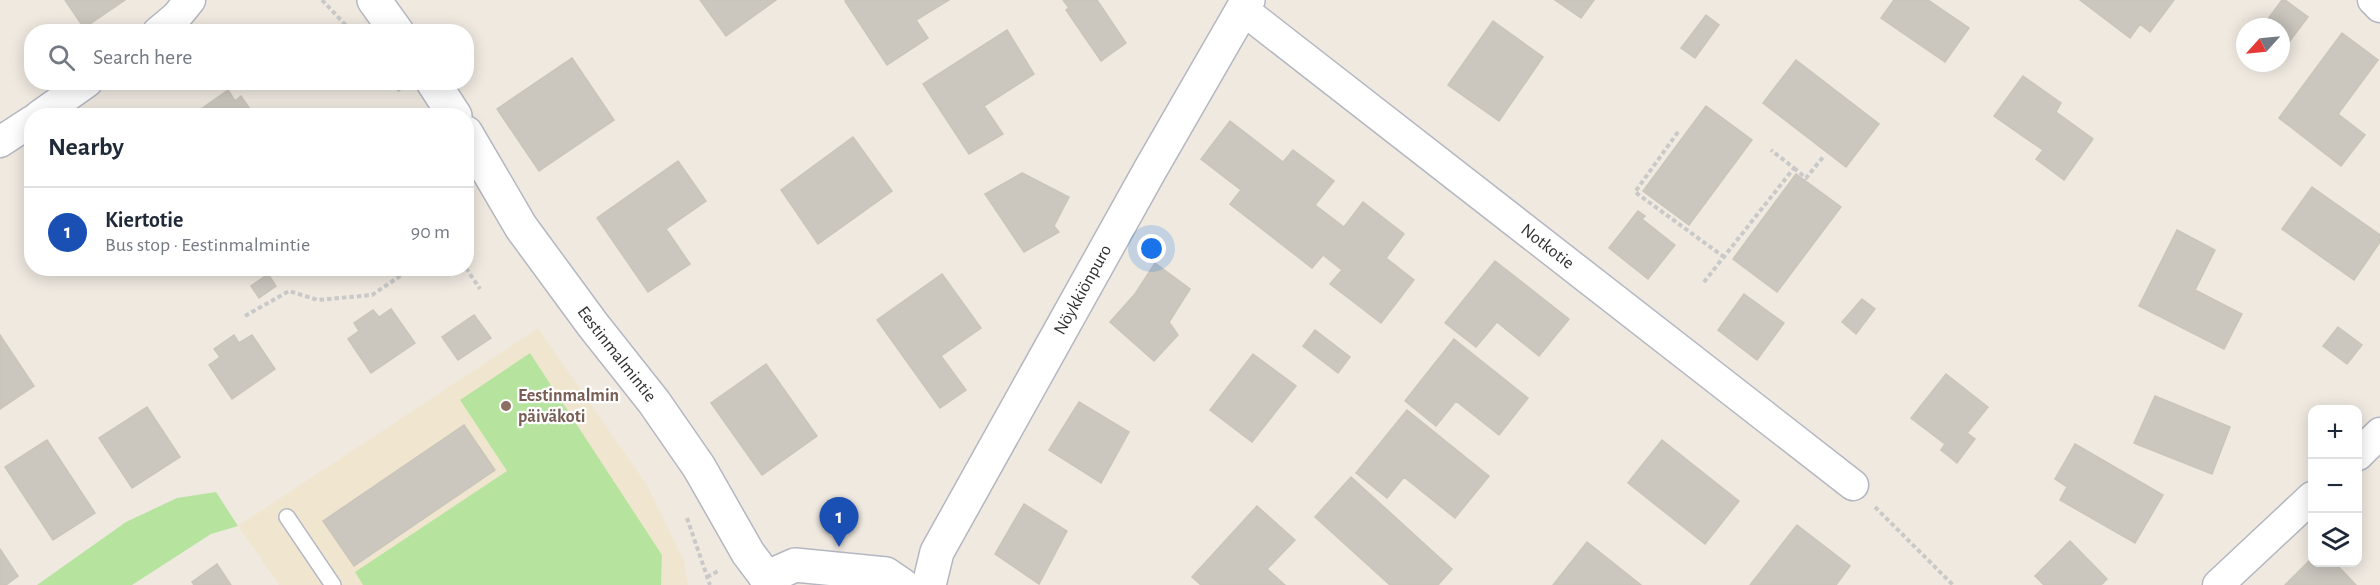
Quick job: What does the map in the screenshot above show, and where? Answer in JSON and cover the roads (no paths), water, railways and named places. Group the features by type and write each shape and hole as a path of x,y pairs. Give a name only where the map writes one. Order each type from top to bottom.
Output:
{"street":[{"path":"168,24 190,0"},
{"path":"374,0 391,24"},
{"path":"2373,0 2380,7"},
{"name":"Notkotie","path":"1245,5 1853,485"},
{"name":"Nöykkiönpuro","path":"929,585 937,552 1150,170 1245,5"},
{"path":"50,108 76,90"},
{"path":"438,90 450,108"},
{"path":"0,142 24,126"},
{"name":"Eestinmalmintie","path":"474,146 530,240 654,402 699,467 761,575"},
{"path":"2362,450 2380,433"},
{"path":"2218,585 2308,502"},
{"path":"761,575 795,565 886,574 902,585"}],"lane":[{"path":"287,517 333,585"}],"place":[{"name":"Eestinmalmin päiväkoti","path":"506,406"},
{"name":"Kiertotie","path":"839,547"}]}
